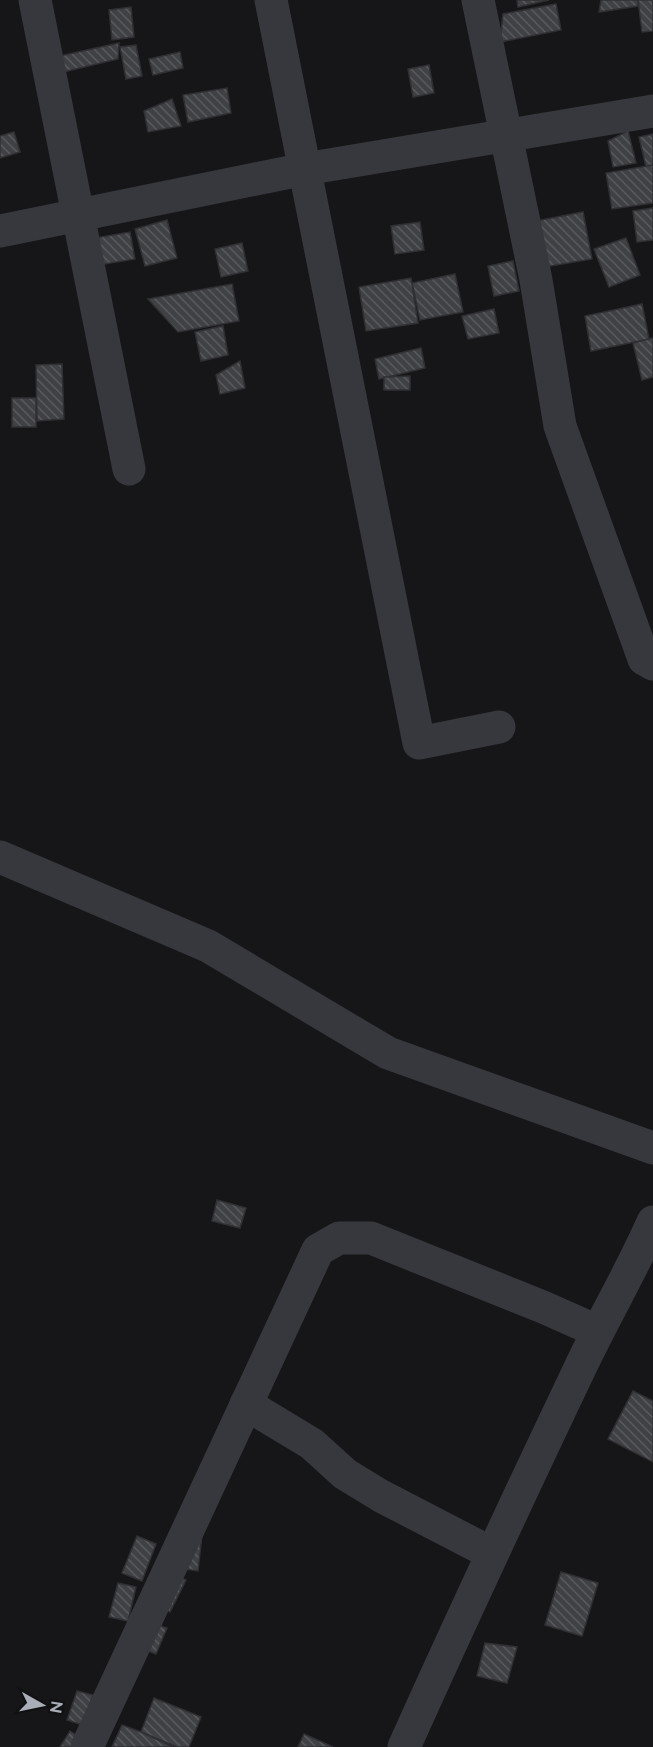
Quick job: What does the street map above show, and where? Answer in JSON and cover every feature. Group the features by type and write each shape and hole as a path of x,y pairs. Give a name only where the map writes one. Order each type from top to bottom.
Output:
{"street":[{"path":"35,0 129,470"},
{"path":"271,0 419,743 499,727"},
{"path":"478,0 536,280 560,426 644,659 653,664"},
{"path":"0,231 304,169 653,111"},
{"path":"0,857 208,946 388,1053 653,1148"},
{"path":"404,1747 491,1553 597,1332 653,1222"},
{"path":"87,1747 318,1250 339,1238 370,1238 543,1306 597,1332"},
{"path":"246,1404 312,1444 345,1474 381,1496 491,1553"}],"building":[{"path":"517,0 549,0 518,7"},
{"path":"601,0 638,0 638,6 599,12"},
{"path":"638,0 653,0 653,31 642,32"},
{"path":"556,4 561,30 500,42 503,14"},
{"path":"131,7 134,37 112,40 109,10"},
{"path":"119,43 118,59 59,73 55,57"},
{"path":"136,45 142,76 126,79 120,47"},
{"path":"180,52 183,68 153,75 149,59"},
{"path":"429,65 434,93 413,97 408,69"},
{"path":"227,88 231,113 188,122 183,95"},
{"path":"172,99 181,126 148,132 144,111"},
{"path":"628,131 636,163 613,167 608,141"},
{"path":"14,132 20,152 0,158 0,136"},
{"path":"653,134 653,165 646,167 639,137"},
{"path":"653,165 653,203 612,209 606,173"},
{"path":"653,208 653,240 637,242 633,211"},
{"path":"583,212 592,259 545,267 536,221"},
{"path":"167,220 177,258 145,266 135,229"},
{"path":"420,222 424,250 395,254 391,226"},
{"path":"130,232 135,259 99,265 95,238"},
{"path":"626,238 640,275 609,287 594,249"},
{"path":"242,243 248,271 221,277 215,249"},
{"path":"513,261 519,291 494,296 488,266"},
{"path":"455,274 463,312 420,320 412,283"},
{"path":"411,278 418,323 366,331 359,287"},
{"path":"232,284 239,321 178,332 148,299"},
{"path":"642,304 649,339 591,351 585,316"},
{"path":"494,309 499,333 468,339 462,316"},
{"path":"223,326 228,355 201,361 195,332"},
{"path":"653,338 653,377 642,380 633,343"},
{"path":"421,348 425,368 379,379 375,359"},
{"path":"240,361 245,388 220,394 216,375"},
{"path":"62,364 64,419 37,421 36,365"},
{"path":"410,376 410,390 384,390 384,377"},
{"path":"12,398 36,398 36,427 12,427"},
{"path":"217,1200 246,1208 240,1228 212,1221"},
{"path":"633,1391 653,1401 653,1462 608,1439"},
{"path":"202,1535 198,1571 184,1569"},
{"path":"137,1536 156,1544 142,1581 122,1573"},
{"path":"561,1572 598,1583 582,1636 545,1625"},
{"path":"173,1574 186,1580 170,1612 158,1606"},
{"path":"118,1583 136,1587 128,1621 109,1617"},
{"path":"157,1625 167,1628 156,1654 146,1650"},
{"path":"485,1643 517,1647 507,1683 477,1676"},
{"path":"77,1691 93,1695 83,1725 67,1720"},
{"path":"154,1698 201,1717 189,1747 177,1747 141,1732"},
{"path":"122,1725 141,1732 173,1747 112,1747"},
{"path":"70,1731 85,1741 82,1747 60,1747"},
{"path":"304,1734 333,1747 298,1747"}]}
